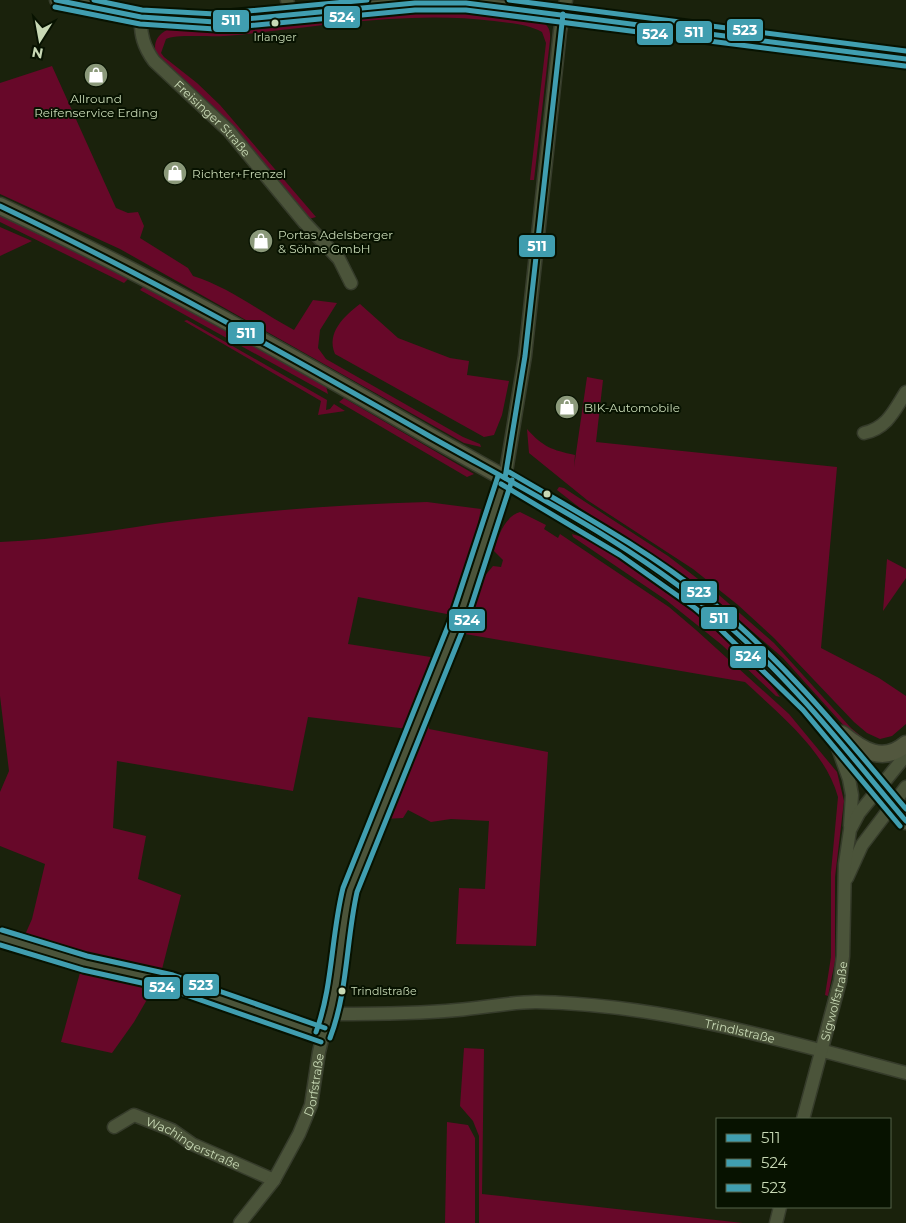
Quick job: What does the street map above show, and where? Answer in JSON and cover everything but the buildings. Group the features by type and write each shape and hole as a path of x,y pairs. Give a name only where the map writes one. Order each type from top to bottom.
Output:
{"main road":[{"path":"0,206 143,275 505,478 624,549 700,602 768,663 819,716 906,821"},
{"path":"819,716 869,753 889,754 906,744"}],"street":[{"path":"56,0 141,17 215,22 415,3 466,3 906,59"},
{"path":"287,0 291,15"},
{"name":"Dorfstraße","path":"240,1223 274,1180 299,1134 311,1105 323,1035 333,1014 338,986 344,910 350,890 460,619 505,478 525,356 566,0"},
{"name":"Freisinger Straße","path":"141,17 140,31 145,48 154,61 229,131 304,222 339,259 351,283"},
{"path":"864,433 875,431 885,425 906,392"},
{"path":"832,733 849,778 852,795 850,830"},
{"name":"Sigwolfstraße","path":"803,1118 842,970 846,845 850,830 859,813 906,755"},
{"name":"Sigwolfstraße","path":"846,880 862,845 906,787"},
{"path":"0,937 85,964 187,987 323,1035"},
{"name":"Trindlstraße","path":"333,1014 413,1014 534,1002 640,1011 694,1021 822,1050 906,1073"},
{"name":"Wachingerstraße","path":"114,1127 134,1115 172,1130 192,1144 274,1180"},
{"path":"776,1223 780,1208"}],"shaded area":[{"path":"412,14 476,14 531,20 531,23 537,23 538,21 544,23 548,28 550,40 534,180 530,180 546,43 542,32 531,27 461,18 393,19 225,36 185,36 166,39 161,53 164,57 197,83 220,105 316,217 309,219 215,108 156,54 155,50 157,40 167,30 220,32"},
{"path":"52,66 116,208 128,213 138,212 144,226 140,238 188,268 193,276 232,293 294,330 313,300 337,303 320,330 318,348 326,359 463,437 480,444 481,447 464,443 120,249 0,194 0,83"},
{"path":"0,214 129,278 124,283 0,222"},
{"path":"0,227 32,241 0,256"},
{"path":"145,285 326,386 328,394 140,290"},
{"path":"360,304 398,338 450,358 469,361 467,375 509,381 502,415 494,435 484,437 335,354 333,339 338,326"},
{"path":"187,320 327,400 326,410 330,409 334,404 345,411 318,415 321,401 184,321"},
{"path":"587,377 603,380 596,442 837,467 821,648 879,678 906,696 906,724 892,736 880,739 867,733 854,722 774,638 738,605 693,569 587,500 529,453 527,429 548,447 575,455 574,467"},
{"path":"344,398 474,474 467,477 339,402"},
{"path":"559,487 564,488 668,556 719,595 774,643 851,728 875,748 847,729 783,658 716,600 683,574 580,508 557,490"},
{"path":"427,502 481,509 472,552 452,615 358,597 348,644 437,658 408,729 308,717 293,791 117,761 113,828 146,836 138,879 181,895 161,973 71,953 24,937 32,919 45,864 0,846 0,792 9,771 0,696 0,542 67,537 177,521 270,511 364,504"},
{"path":"520,512 546,525 544,529 558,538 560,534 669,607 789,714 837,772 844,801 835,877 835,961 828,996 825,995 831,957 831,872 838,797 832,780 823,764 812,748 786,720 745,682 465,634 436,696 429,720 429,729 548,752 536,946 456,944 459,888 485,889 489,821 451,819 431,822 408,810 403,818 385,819 483,578 493,566 501,567 503,560 494,551 497,540 510,518"},
{"path":"572,534 610,552 652,580 712,625 749,659 780,697 776,696 722,645 666,600 573,537"},
{"path":"887,559 906,569 906,578 883,611"},
{"path":"81,969 156,984 134,1022 112,1053 61,1042"},
{"path":"464,1048 484,1049 482,1194 743,1223 479,1223 479,1136 473,1121 460,1106"},
{"path":"447,1122 468,1125 475,1138 475,1223 445,1223"}],"transit line":[{"name":"511","path":"56,0 141,17 215,22 415,3 466,3 906,59"},
{"name":"523","path":"94,0 142,10 215,14 367,0"},
{"name":"523","path":"509,0 906,51"},
{"name":"524","path":"55,7 140,24 215,29 415,10 466,10 905,66"},
{"name":"511","path":"505,478 525,356 563,14"},
{"name":"511","path":"0,206 164,288 271,347 548,502 661,573 697,599 731,628 778,673 822,721 906,821"},
{"name":"523","path":"509,472 635,547 707,598 787,672 836,726 906,809"},
{"name":"523","path":"316,1032 326,997 343,888 452,616 498,476"},
{"name":"524","path":"330,1038 344,984 357,892 466,622 512,480"},
{"name":"524","path":"501,484 620,555 695,608 719,628 803,710 900,826"},
{"name":"523","path":"2,930 87,956 173,975 325,1028"},
{"name":"524","path":"0,945 83,970 169,989 321,1042"}],"place":[{"name":"Irlanger","path":"275,23"},
{"name":"Allround Reifenservice Erding","path":"96,75"},
{"name":"Richter+Frenzel","path":"175,173"},
{"name":"Portas Adelsberger & Söhne GmbH","path":"261,241"},
{"name":"BIK-Automobile","path":"567,407"},
{"name":"Trindlstraße","path":"342,991"}]}
